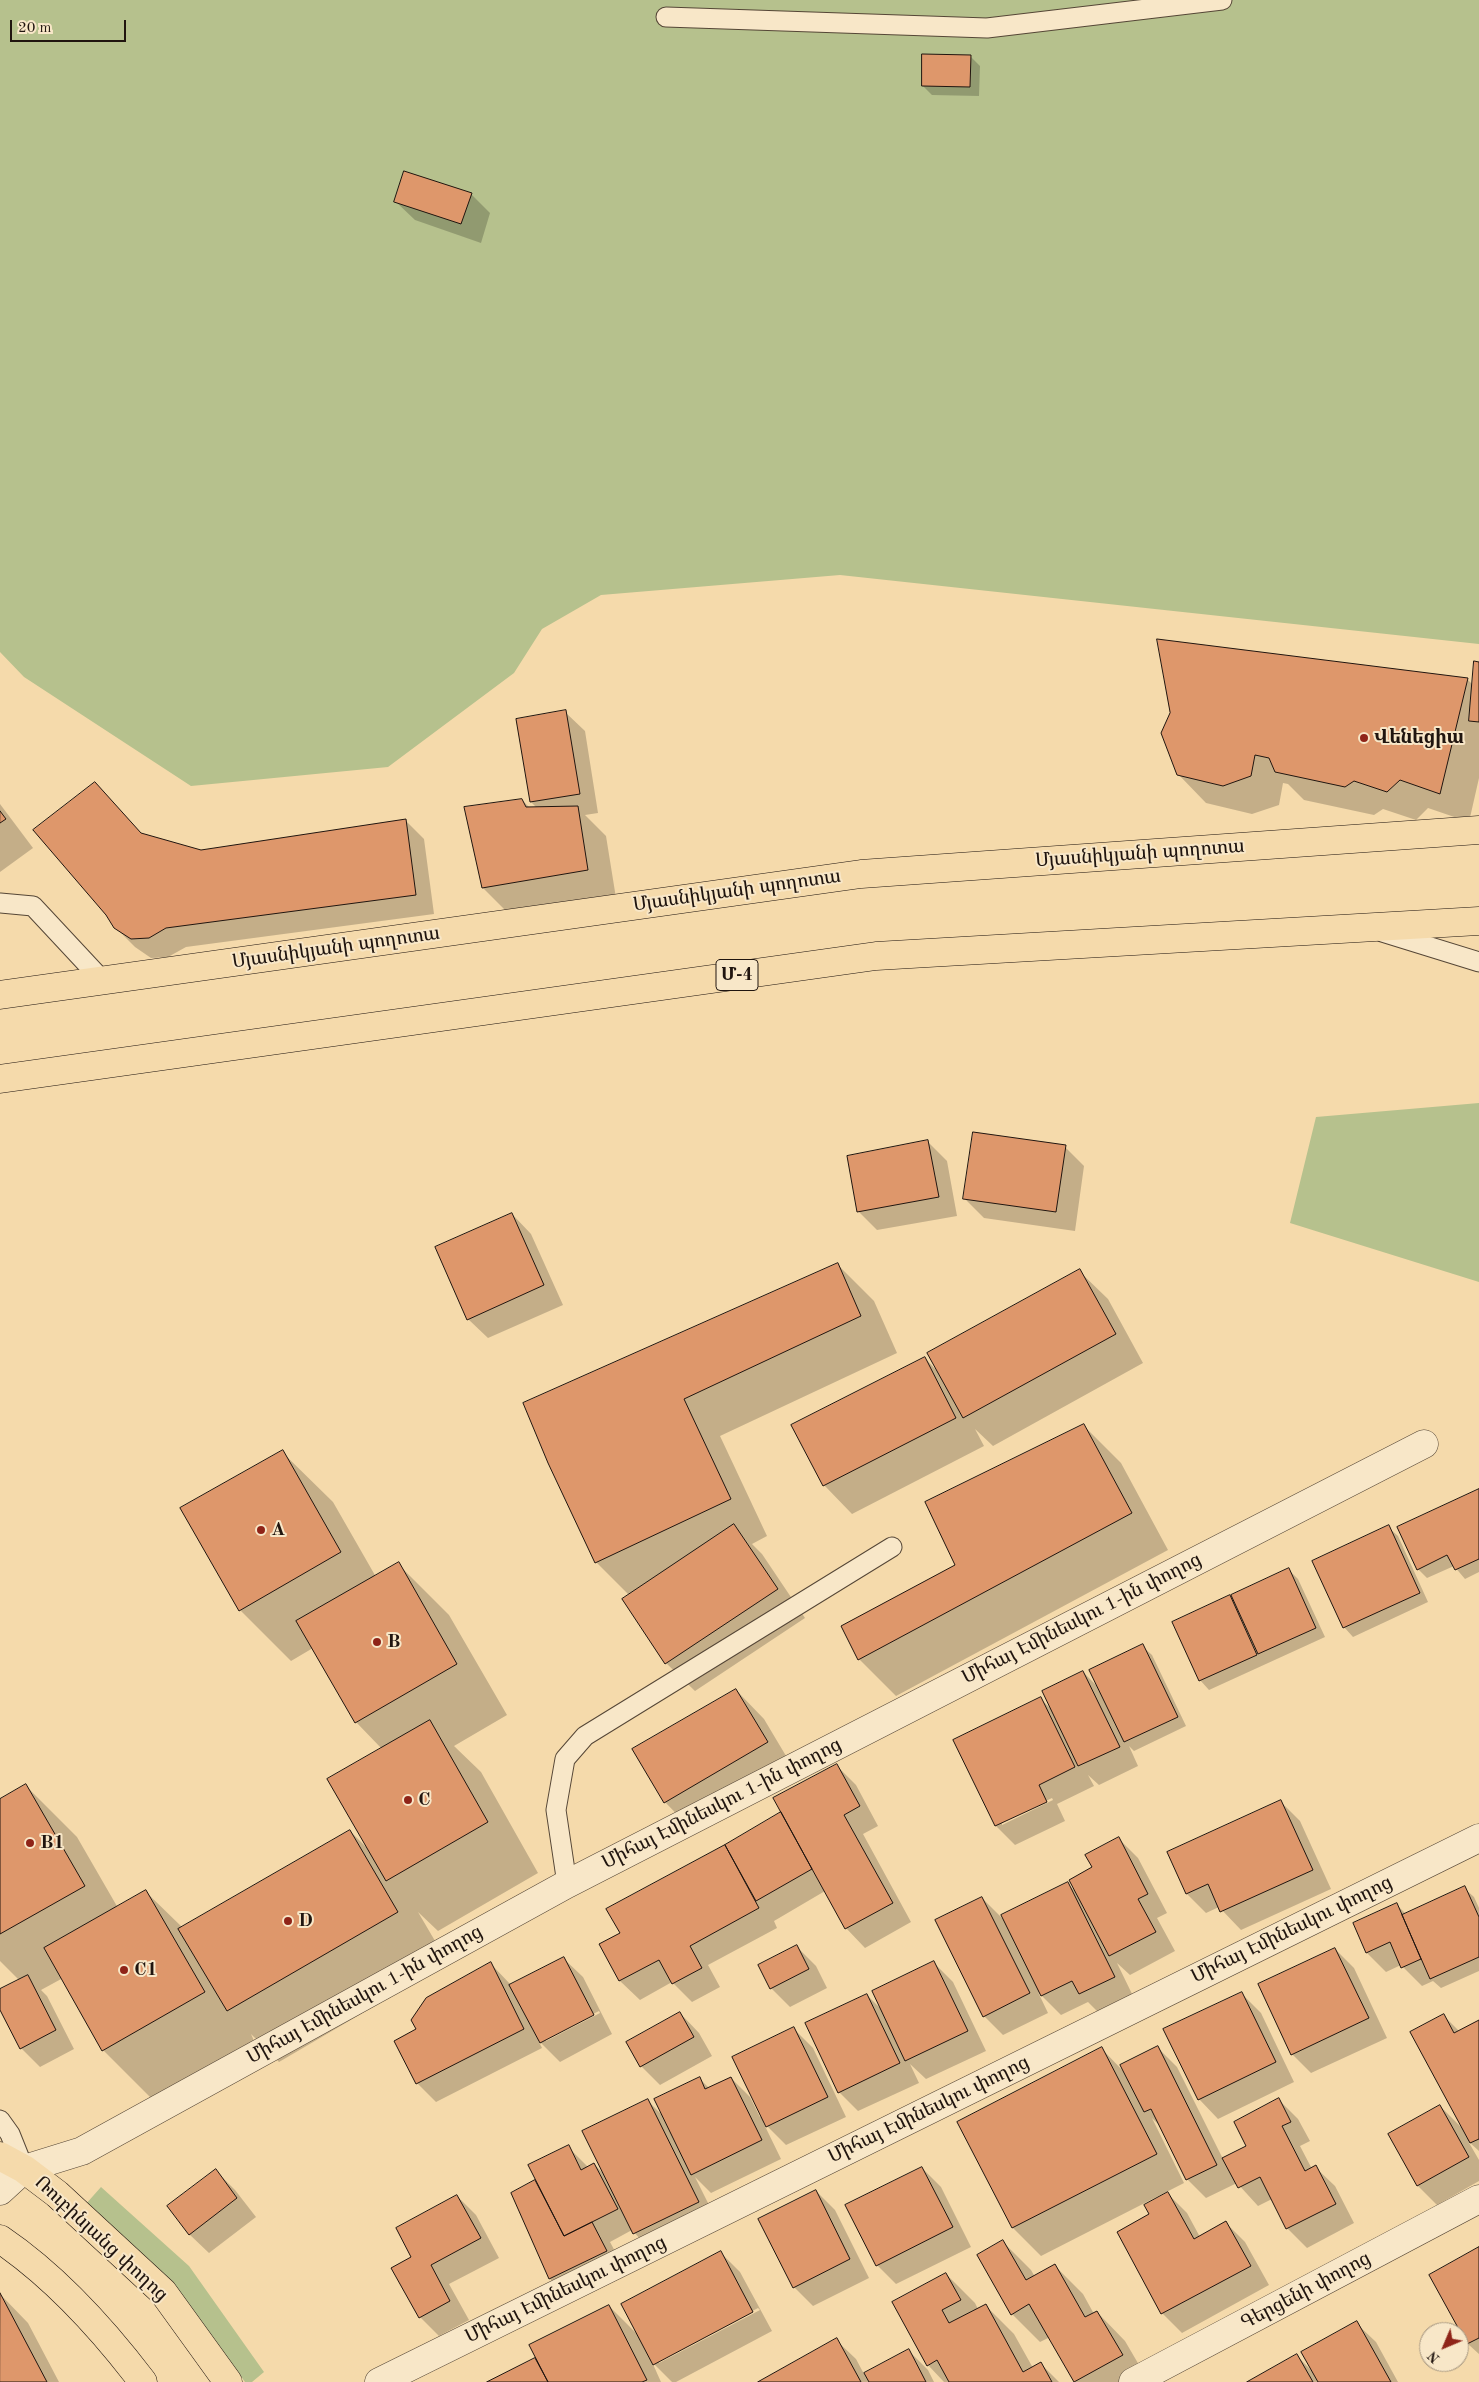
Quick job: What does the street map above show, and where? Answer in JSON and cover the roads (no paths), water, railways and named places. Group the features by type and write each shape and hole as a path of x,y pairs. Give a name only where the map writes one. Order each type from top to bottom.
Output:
{"main road":[{"name":"Մյասնիկյանի պողոտա","path":"0,995 861,874 1479,830"},
{"name":"Մ-4","path":"0,1079 876,956 1479,921"},
{"name":"Ռուբինյանց փողոց","path":"0,2156 24,2169 57,2194 163,2292 228,2382"},
{"path":"0,2239 56,2283 115,2345 143,2382"}],"street":[{"name":"Միհայ Էմինեսկու 1-ին փողոց","path":"24,2169 82,2151 567,1884 1424,1444"},
{"name":"Միհայ Էմինեսկու փողոց","path":"379,2382 1479,1838"},
{"path":"0,2191 24,2169"},
{"name":"Գերցենի փողոց","path":"1133,2382 1479,2200"}],"lane":[{"path":"666,17 987,28 1222,0"},
{"path":"0,903 33,906 102,980"},
{"path":"1369,928 1479,962"},
{"path":"567,1884 556,1810 565,1759 585,1736 892,1548"},
{"path":"0,2120 10,2134 24,2169"}],"place":[{"name":"Վենեցիա","path":"1364,738"},
{"name":"A","path":"261,1530"},
{"name":"B","path":"377,1642"},
{"name":"C","path":"408,1800"},
{"name":"B1","path":"30,1843"},
{"name":"D","path":"288,1921"},
{"name":"C1","path":"124,1970"}]}
